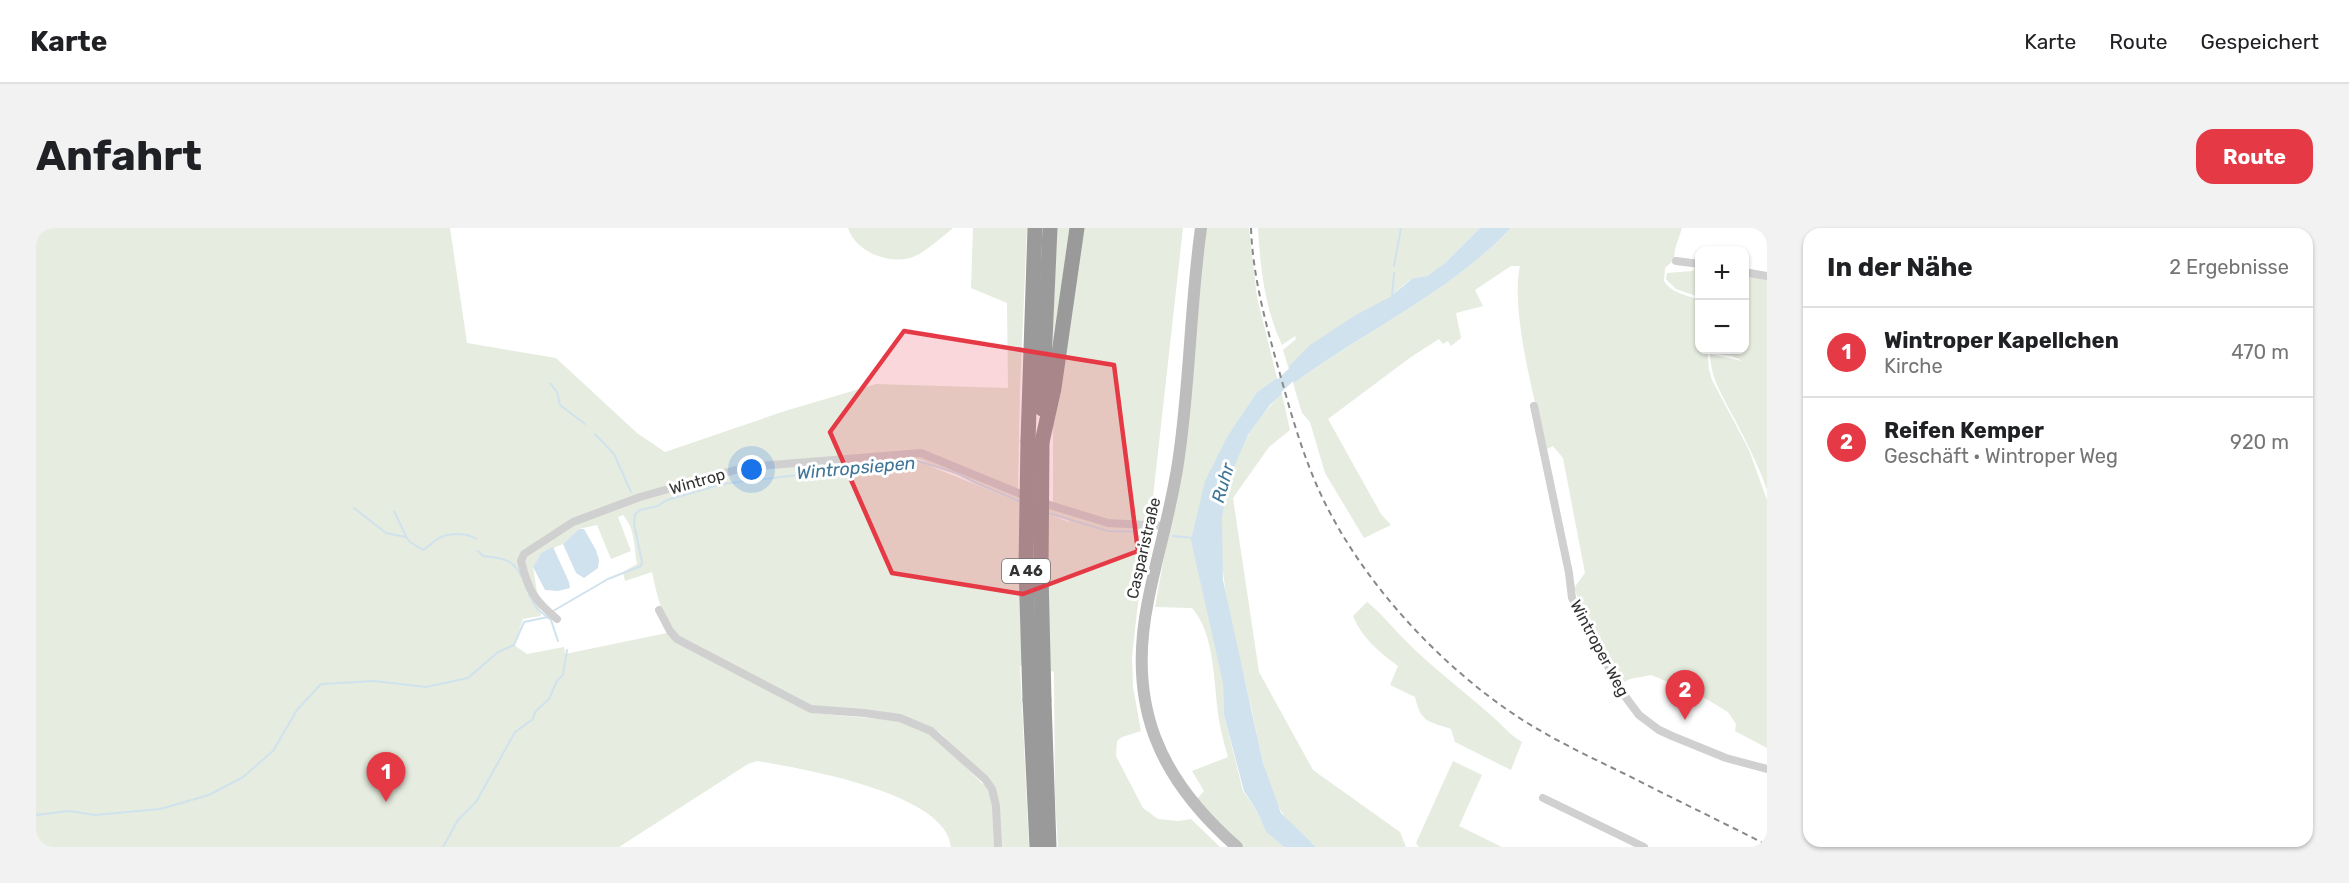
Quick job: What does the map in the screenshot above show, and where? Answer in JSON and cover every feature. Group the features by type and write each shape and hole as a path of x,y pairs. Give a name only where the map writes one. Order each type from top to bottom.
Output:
{"highway":[{"name":"A 46","path":"1035,228 1035,442 1041,574 1037,700 1037,847"},
{"name":"A 46","path":"1035,442 1050,228"},
{"path":"1035,442 1054,388 1077,228"},
{"name":"A 46","path":"1037,700 1049,847"}],"main road":[{"name":"Casparistraße","path":"1201,228 1195,268 1181,440 1148,601 1143,632 1141,676 1144,700 1155,737 1170,771 1202,814 1237,847"}],"street":[{"path":"1676,261 1695,263"},
{"path":"1749,273 1767,276"},
{"name":"Wintroper Weg","path":"1534,406 1569,573 1572,598 1623,695 1639,715 1659,730 1726,758 1767,769"},
{"name":"Wintrop","path":"557,619 538,603 531,593 521,561 524,554 573,522 640,497 746,467 921,453 1054,508 1080,516 1108,523 1165,526"},
{"path":"659,609 670,632 677,639 811,709 864,712 900,718 937,736 992,789 996,806 998,847"},
{"path":"1543,798 1644,847"}],"highlighted area":[{"path":"904,331 1114,365 1138,551 1023,594 892,573 830,432"}],"shaded area":[{"path":"36,228 450,228 467,343 556,358 637,433 665,452 785,411 876,384 1008,388 1007,303 971,288 973,228 1027,228 1018,489 1053,502 1053,417 1081,228 1183,228 1151,515 1153,543 1138,603 1132,656 1133,687 1141,731 1117,741 1116,756 1143,808 1158,819 1178,821 1191,819 1220,847 1058,847 1055,797 1054,672 1032,665 1020,666 1029,847 951,847 943,828 925,812 899,798 869,786 836,777 757,761 748,764 619,847 36,847","holes":["918,459 1069,521 1069,522 922,463 892,464","623,515 632,532 637,564 623,572 625,581 652,572 664,615 679,637 815,709 902,716 939,732 989,779 984,785 931,733 900,721 814,713 667,633 565,654 564,647 527,654 514,645 523,619 541,616 533,567 541,553 563,544 579,529 597,525 611,559 631,551 618,517"]},
{"path":"848,228 953,228 919,254 899,260 878,256 868,251 852,237"},
{"path":"1057,228 1073,228 1052,355"},
{"path":"1205,228 1249,228 1257,297 1277,378 1257,392 1228,435 1218,458 1224,715 1243,791 1257,811 1266,832 1284,847 1244,847 1196,800 1204,791 1192,771 1228,757 1220,725 1210,648 1206,633 1192,608 1155,607 1169,529"},
{"path":"1258,228 1480,228 1445,263 1427,276 1413,278 1390,297 1289,366 1294,383 1435,291 1487,251 1511,228 1682,228 1674,260 1665,268 1664,281 1675,291 1695,298 1695,354 1707,354 1712,380 1749,450 1767,500 1767,748 1735,731 1736,724 1728,712 1698,694 1651,675 1630,679 1620,684 1591,631 1574,588 1585,573 1563,458 1553,446 1547,449 1525,357 1518,306 1520,266 1511,266 1475,290 1483,306 1456,313 1461,338 1451,346 1448,341 1443,344 1439,339 1328,419 1381,514 1391,525 1364,538 1325,473 1310,422 1302,413 1283,350 1296,339 1295,336 1282,345 1271,317 1260,258"},
{"path":"1695,268 1695,296 1676,289 1666,279 1667,273 1692,271"},
{"path":"1749,275 1767,279 1767,490 1752,454 1718,388 1713,372 1710,354 1742,361 1732,356 1717,354 1749,354"},
{"path":"1282,394 1290,430 1269,447 1233,498 1259,672 1313,770 1400,832 1406,847 1316,847 1284,816 1275,800 1266,774 1226,595 1222,566 1222,510 1227,482 1242,447 1257,423"},
{"path":"1367,602 1425,659 1522,742 1511,770 1455,742 1451,729 1431,722 1423,716 1415,697 1390,685 1398,666 1372,644 1361,631 1353,616"},
{"path":"1453,761 1482,775 1459,826 1502,847 1419,847 1416,843"}],"water":[{"path":"1480,228 1511,228 1487,251 1434,292 1294,383 1289,366 1310,345 1354,316 1390,297 1413,278 1427,276 1445,263"},
{"path":"1277,378 1282,394 1270,405 1248,435 1228,481 1222,518 1223,580 1263,763 1281,813 1316,847 1284,847 1266,832 1257,811 1244,791 1224,715 1223,683 1191,540 1205,481 1228,435 1257,392"},
{"path":"579,529 584,529 599,560 598,568 584,578 576,573 563,544"},
{"path":"553,547 570,588 558,591 545,590 533,567 541,553"}],"waterway":[{"path":"1394,266 1401,228"},
{"path":"1392,297 1394,273"},
{"name":"Ruhr","path":"1268,396 1302,365"},
{"path":"550,383 557,392 560,405 585,424"},
{"path":"595,434 614,454 631,492"},
{"name":"Wintropsiepen","path":"553,611 608,579 641,566 634,524 635,514 640,510 722,484 807,474 824,469 914,460 957,473 1021,502"},
{"path":"354,508 386,533 406,537 423,550 439,538 448,535 463,534 476,539"},
{"path":"394,511 406,536"},
{"name":"Wintropsiepen","path":"1048,513 1108,531 1150,532"},
{"path":"1173,536 1194,538"},
{"path":"478,551 483,556 510,562 521,576"},
{"name":"Wintropsiepen","path":"529,595 537,609 551,620 558,641"},
{"name":"Wintropsiepen","path":"36,815 69,811 95,815 160,809 209,795 243,777 273,751 297,710 321,684 374,681 426,687 468,678 498,652 514,645 524,622 548,617"},
{"path":"443,847 458,820 476,802 515,732 533,719 535,712 549,699 557,681 563,675 567,650"}],"railway":[{"path":"1251,228 1255,270 1268,331 1292,416 1312,475 1334,520 1377,585 1431,646 1460,673 1521,719 1572,748 1767,845"}],"place":[{"name":"Reifen Kemper","path":"1685,720"},
{"name":"Wintroper Kapellchen","path":"386,802"}]}
